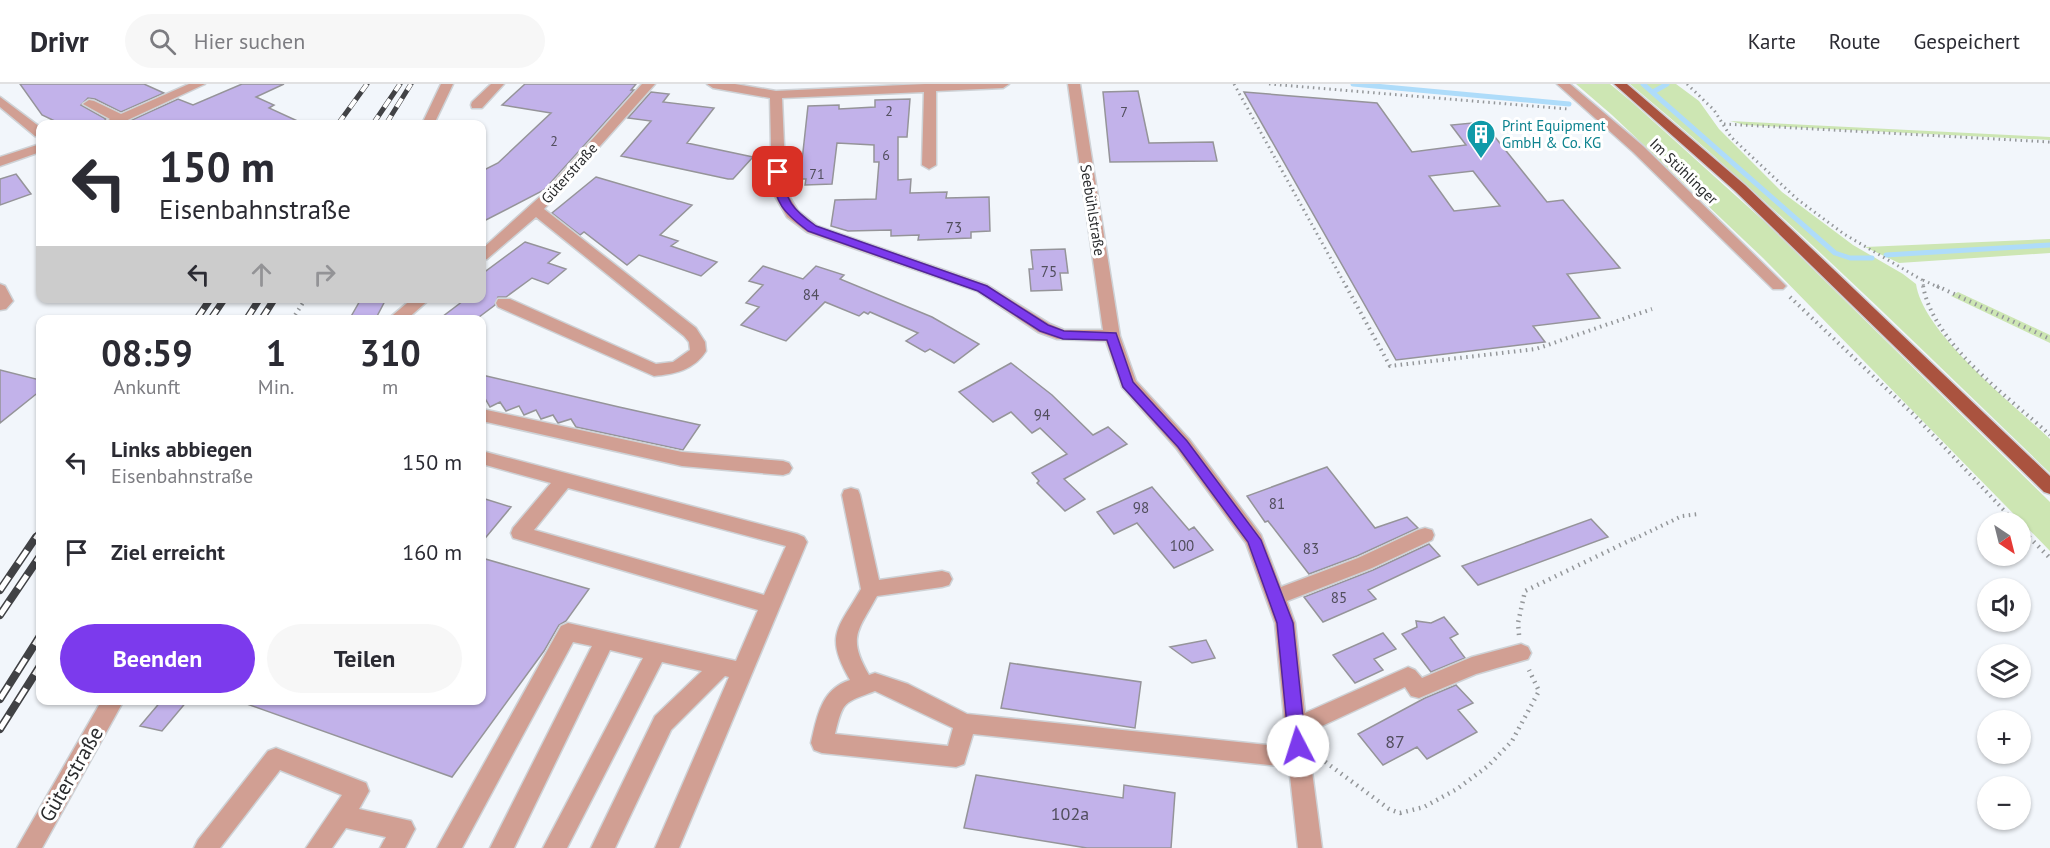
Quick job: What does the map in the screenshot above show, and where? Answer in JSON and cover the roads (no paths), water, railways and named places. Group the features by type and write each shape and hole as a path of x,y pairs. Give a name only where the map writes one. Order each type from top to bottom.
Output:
{"main road":[{"path":"1620,84 1740,188 2050,487"}],"street":[{"path":"177,84 195,86"},
{"path":"430,120 447,84"},
{"path":"477,105 498,84"},
{"name":"Güterstraße","path":"486,253 508,237 536,210 649,84"},
{"path":"713,84 777,95 1003,84"},
{"name":"Seebühlstraße","path":"1074,84 1112,336 1128,384 1183,444 1254,540 1285,623 1310,848"},
{"name":"Im Stühlinger","path":"1563,84 1638,149 1779,286"},
{"path":"89,104 122,119 195,86"},
{"path":"929,165 930,87"},
{"path":"777,95 779,191 792,214 812,229 982,288 1044,328 1063,335 1112,336"},
{"path":"0,101 36,130"},
{"path":"0,162 36,149"},
{"path":"504,303 654,370 671,369 688,363 698,351 697,342 690,332 536,210"},
{"path":"0,289 5,302 0,305"},
{"path":"402,315 418,303"},
{"path":"486,416 682,459 783,468"},
{"path":"486,459 797,542 770,605 732,668 667,848"},
{"path":"564,480 519,533 770,605"},
{"path":"851,495 871,589 845,636 848,658 864,686"},
{"path":"1276,597 1365,562 1425,535"},
{"path":"871,589 942,579"},
{"path":"449,848 568,632 732,668"},
{"path":"502,848 605,640"},
{"path":"555,848 657,652"},
{"path":"965,723 956,758 822,743 831,706 845,691 875,682 900,691 965,723 1297,744 1408,676 1419,690 1472,666 1521,653"},
{"path":"603,848 663,723 732,668"},
{"name":"Güterstraße","path":"29,848 111,705"},
{"path":"206,848 276,758 358,791 318,848"},
{"path":"340,816 403,829 392,848"}],"waterway":[{"path":"1353,84 1569,104"},
{"path":"1643,84 1835,253 1850,258 1872,258"},
{"path":"1653,92 1667,84"},
{"path":"1886,255 2050,245"}],"railway":[{"path":"341,120 367,84"},
{"path":"376,120 400,84"},
{"path":"388,120 411,84"},
{"path":"199,315 208,303"},
{"path":"213,315 222,303"},
{"path":"249,315 257,303"},
{"path":"264,315 272,303"},
{"path":"0,590 36,537"},
{"path":"0,615 36,562"},
{"path":"0,699 36,642"},
{"path":"0,729 36,672"}],"place":[{"name":"Print Equipment GmbH & Co. KG","path":"1481,160"}]}
